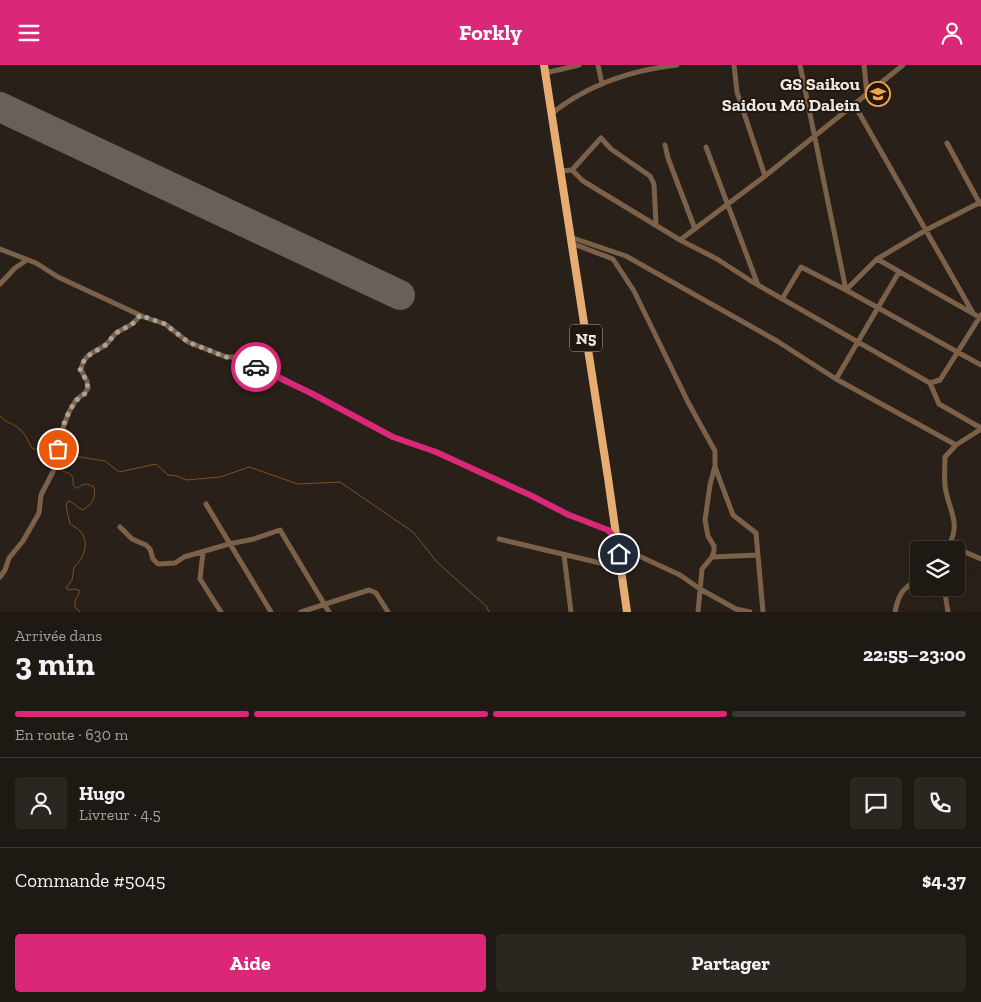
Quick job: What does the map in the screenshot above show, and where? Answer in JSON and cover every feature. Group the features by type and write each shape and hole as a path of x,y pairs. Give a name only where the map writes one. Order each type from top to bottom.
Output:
{"highway":[{"name":"N5","path":"544,69 627,612"}],"street":[{"path":"544,69 579,65"},
{"path":"598,65 602,84"},
{"path":"551,114 564,103 602,84 628,74 678,65"},
{"path":"734,65 738,98 765,177"},
{"path":"800,65 846,290"},
{"path":"864,65 867,94"},
{"path":"680,240 765,177 903,65"},
{"path":"854,104 973,313"},
{"path":"560,171 572,170 601,138 611,149 650,176 654,185 656,224"},
{"path":"846,290 877,259 926,230 980,204 947,143"},
{"path":"665,145 668,158 695,229"},
{"path":"706,147 759,286"},
{"path":"572,170 584,181 680,240 717,259 759,286 930,383 939,405 981,428 956,445 945,457 945,486 955,522 955,530 951,541"},
{"path":"571,240 626,256 777,341 836,379 956,445"},
{"path":"571,240 613,259 634,291 689,404 715,451 715,467 710,485 705,520 708,536 714,546 712,557 702,569 698,612"},
{"path":"0,249 36,263 58,277 140,315 165,324 188,342 226,357 235,357 274,374 393,437 436,452 569,515 608,530 617,541 637,555 680,575 700,589 736,609 750,612"},
{"path":"877,259 899,273 980,316 940,380 930,383"},
{"path":"0,284 15,268 27,260"},
{"path":"782,299 801,267 981,365"},
{"path":"836,379 899,273"},
{"path":"0,577 6,569 9,558 23,541 39,513 41,495 56,467 58,441 69,412 76,400 86,393 88,388 87,381 80,370 84,359 90,352 106,345 116,334 129,327 140,315"},
{"path":"715,467 733,515 756,533 763,612"},
{"path":"206,504 271,612"},
{"path":"120,527 132,539 146,545 150,549 153,559 158,564 175,563 184,557 254,539 280,530 329,612"},
{"path":"499,539 621,568"},
{"path":"204,552 200,579 221,612"},
{"path":"965,552 981,559"},
{"path":"564,555 571,612"},
{"path":"712,557 758,555"},
{"path":"895,612 897,600 902,590 910,584"},
{"path":"301,612 369,590 376,593 388,612"},
{"path":"945,596 948,612"}],"waterway":[{"path":"0,416 20,430 33,449 45,454 54,464"},
{"path":"60,470 71,462 74,456 105,461 119,472 156,464 168,475 186,480 220,477 249,467 298,484 340,482 413,532 437,562 486,606 489,612"},
{"path":"57,467 71,475 73,485 76,488 86,484 94,487 95,494 93,500 83,510 68,501 66,506 70,524 80,531 85,540 85,550 81,560 74,567 72,580 66,588 68,590 75,589 80,591 75,601 75,607 80,612"}],"runway":[{"path":"0,107 400,295"}],"way so far":[{"path":"58,449 58,441 69,412 76,400 86,393 88,388 87,381 80,370 84,359 90,352 106,345 116,334 129,327 140,315 165,324 188,342 226,357 235,357 256,367"}],"place":[{"name":"GS Saikou Saidou Mö Dalein","path":"878,94"}],"route":[{"path":"256,367 274,374 355,415 393,437 427,448 569,515 608,530 617,541 619,554"}]}
